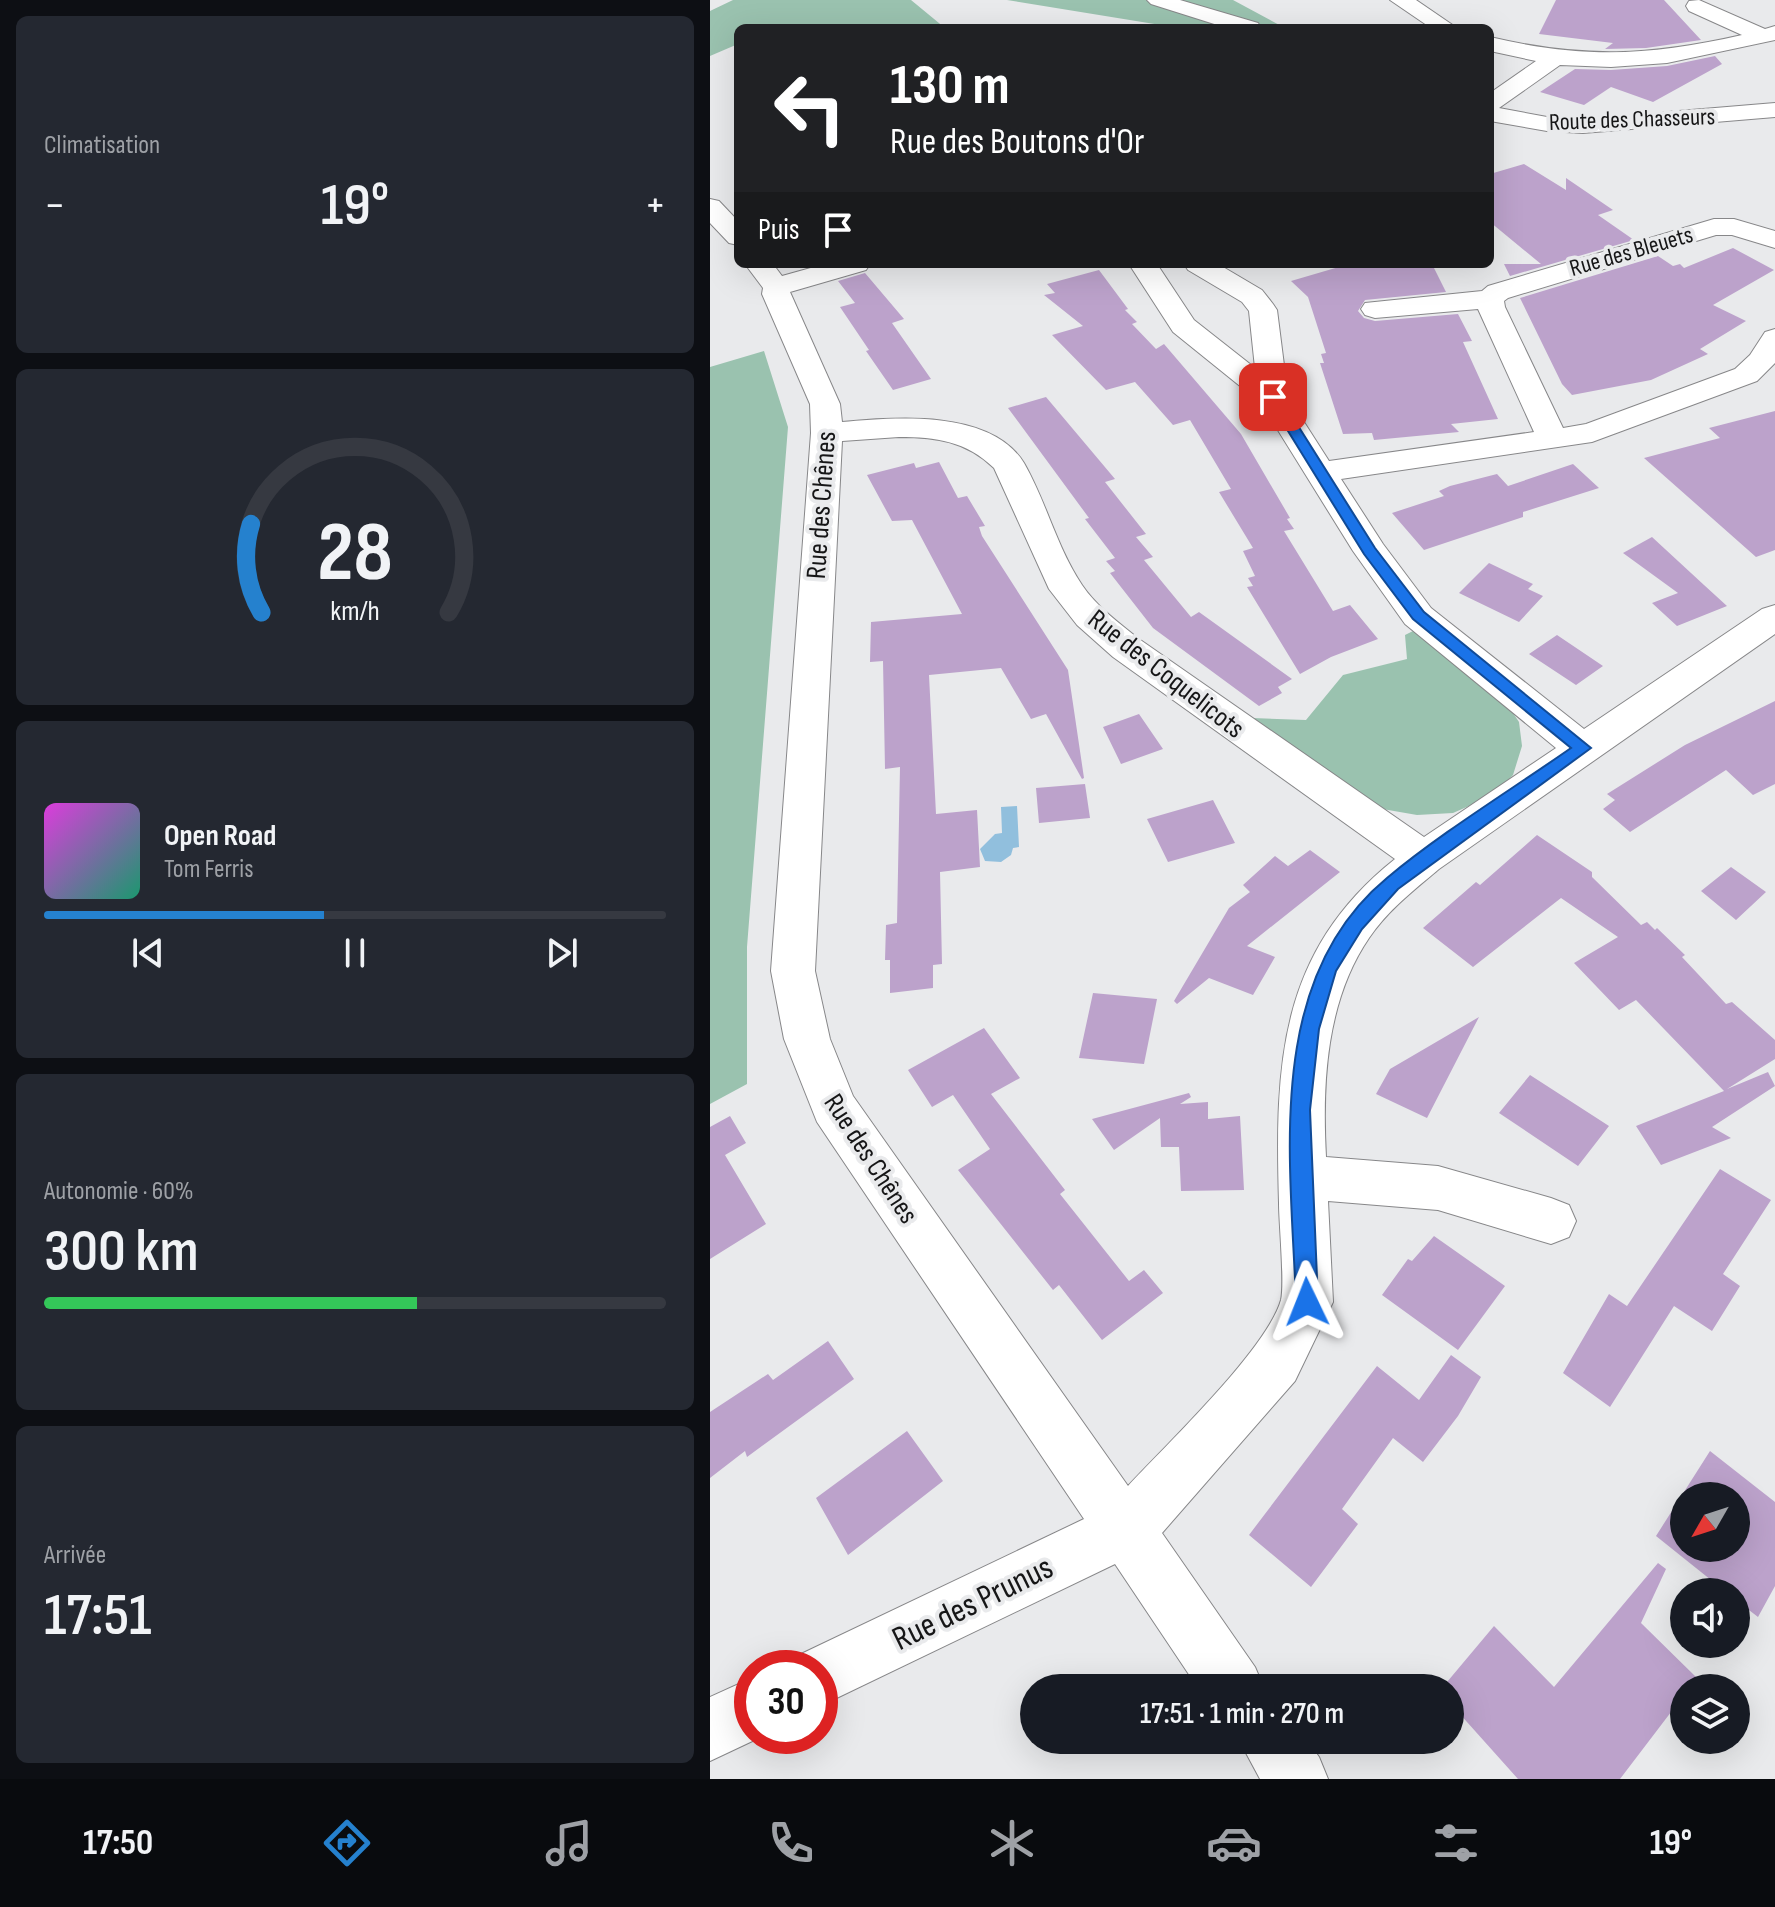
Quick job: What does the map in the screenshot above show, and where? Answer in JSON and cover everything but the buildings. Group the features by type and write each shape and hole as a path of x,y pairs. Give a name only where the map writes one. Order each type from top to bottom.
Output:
{"street":[{"path":"1158,0 1237,24"},
{"path":"1401,0 1440,24"},
{"path":"1697,6 1769,35"},
{"path":"1494,45 1544,55 1656,57 1732,45 1769,35"},
{"path":"1494,80 1544,55"},
{"name":"Route des Chasseurs","path":"1494,100 1544,55"},
{"name":"Route des Chasseurs","path":"1494,115 1547,124 1583,126 1775,110"},
{"path":"710,207 734,233"},
{"name":"Rue des Bleuets","path":"1375,309 1490,299 1510,286 1714,227 1734,227 1775,240"},
{"path":"768,276 799,278 840,268"},
{"path":"1146,268 1183,326 1273,397 1370,551 1418,616 1582,748"},
{"path":"1205,268 1252,296 1263,310 1273,397"},
{"name":"Rue des Chênes","path":"768,276 825,404 827,433 793,971 807,1039 834,1107 1224,1674"},
{"path":"1490,299 1553,440"},
{"path":"1320,472 1592,433 1746,375 1762,360 1775,338"},
{"name":"Rue des Coquelicots","path":"827,433 894,427 942,431 975,439 996,450 1008,464 1066,589 1090,617 1126,648 1424,858"},
{"path":"1126,1531 1276,1363 1307,1302 1300,1110 1309,1029 1327,969 1355,924 1392,884 1424,858 1775,617"},
{"path":"1303,1177 1438,1188 1551,1221"},
{"name":"Rue des Prunus","path":"838,1667 1126,1531"},
{"path":"710,1730 734,1718"},
{"path":"1280,1754 1297,1779"}],"green space":[{"path":"733,0 911,0 940,24 734,24 734,46 710,56 710,11"},
{"path":"1007,0 1233,0 1278,24 1154,24"},
{"path":"764,351 788,427 747,947 747,1084 710,1104 710,367"},
{"path":"1415,630 1503,698 1519,722 1522,746 1513,775 1494,795 1453,813 1417,815 1371,807 1252,718 1306,720 1343,675 1407,659 1405,635"}],"water":[{"path":"1017,806 1019,847 1013,848 1011,855 1001,862 985,861 980,849 995,834 1002,833 1001,807"}],"route":[{"path":"1273,397 1370,551 1418,616 1582,748 1424,858 1392,884 1355,924 1327,969 1309,1029 1300,1110 1307,1302"}]}
